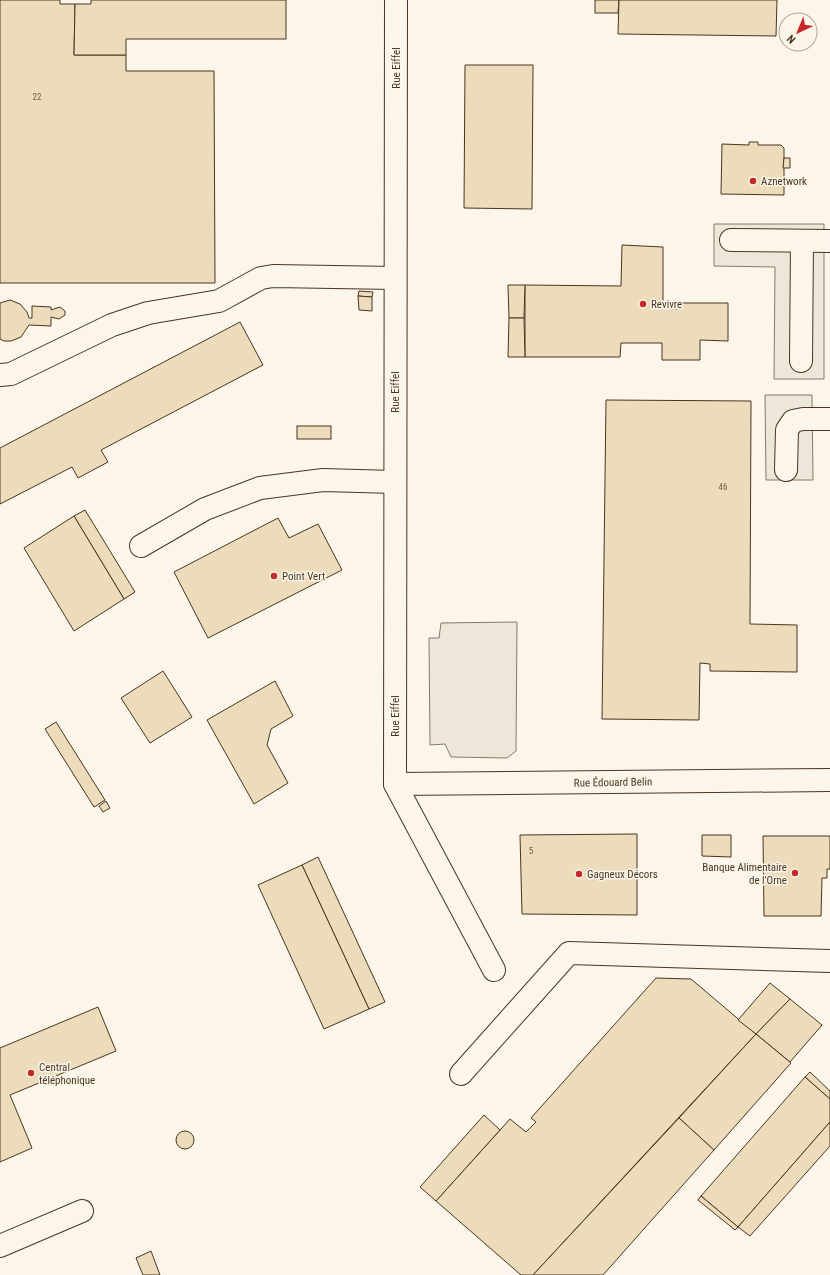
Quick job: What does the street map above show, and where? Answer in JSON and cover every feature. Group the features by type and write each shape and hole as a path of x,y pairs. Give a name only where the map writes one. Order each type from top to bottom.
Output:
{"street":[{"name":"Rue Eiffel","path":"395,784 396,0"},
{"path":"731,240 830,241"},
{"path":"801,361 802,241"},
{"path":"0,375 12,374 112,325 148,313 219,301 262,278 273,276 395,278"},
{"path":"786,470 787,430 793,421 803,418 830,420"},
{"path":"141,546 205,509 260,488 323,480 395,482"},
{"name":"Rue Édouard Belin","path":"395,784 830,780"},
{"path":"395,784 494,970"},
{"path":"461,1074 569,953 830,961"},
{"path":"0,1246 82,1211"}],"shaded area":[{"path":"714,224 824,224 824,379 774,379 775,267 714,266"},
{"path":"765,395 812,395 813,480 766,480"},
{"path":"517,622 516,751 507,758 451,757 445,744 430,745 429,638 439,638 441,623"}],"building":[{"path":"0,0 60,0 60,4 75,4 74,55 126,55 126,71 214,71 215,283 0,283"},
{"path":"91,0 286,0 286,39 126,39 126,55 74,55 75,4 91,4"},
{"path":"595,0 619,0 618,13 595,13"},
{"path":"619,0 777,0 776,36 618,34"},
{"path":"465,65 533,65 532,209 464,208"},
{"name":"Aznetwork","path":"749,142 758,142 758,145 781,145 784,148 784,195 721,194 722,144 749,145"},
{"path":"784,158 790,158 790,168 783,168"},
{"path":"622,245 663,247 663,308 677,309 676,303 728,303 728,341 700,340 700,360 662,360 662,343 621,343 620,357 525,357 525,285 621,286"},
{"path":"508,285 525,285 524,318 509,318"},
{"path":"359,291 373,292 372,297 358,296"},
{"path":"358,296 372,297 372,311 359,310"},
{"path":"10,300 20,304 27,312 29,318 32,318 32,306 51,307 51,310 60,307 65,311 65,315 59,319 51,317 51,326 29,325 21,337 11,341 4,341 0,339 0,303"},
{"path":"509,318 524,318 525,357 508,357"},
{"path":"240,322 263,365 101,450 108,462 78,478 72,467 0,504 0,448"},
{"path":"606,400 751,401 750,624 797,625 797,672 710,671 710,664 700,663 699,720 602,719"},
{"path":"297,426 331,426 331,439 297,439"},
{"path":"85,510 135,592 124,599 74,516"},
{"path":"74,516 124,599 74,631 24,548"},
{"path":"278,518 289,538 318,524 342,570 208,638 174,572"},
{"path":"163,671 192,717 150,743 121,698"},
{"path":"275,681 293,716 271,729 267,745 288,783 254,804 207,720"},
{"path":"56,722 105,800 94,807 45,729"},
{"path":"106,801 110,808 103,812 99,806"},
{"name":"Gagneux Décors","path":"637,834 637,915 522,914 520,835"},
{"path":"702,835 731,835 731,857 702,856"},
{"name":"Banque Alimentaire de l'Orne","path":"763,836 830,836 830,869 827,869 827,878 822,878 821,916 764,916"},
{"path":"318,857 385,1002 369,1009 302,865"},
{"path":"302,865 369,1009 324,1029 258,885"},
{"path":"656,978 691,979 756,1034 533,1275 521,1275 436,1201 510,1119 526,1132 536,1122 531,1118"},
{"path":"770,983 790,999 756,1034 738,1020"},
{"path":"790,999 822,1025 790,1062 756,1034"},
{"name":"Central téléphonique","path":"98,1007 116,1051 10,1095 32,1148 0,1162 0,1048"},
{"path":"756,1034 791,1063 714,1150 679,1118"},
{"path":"810,1072 830,1091 830,1099 805,1077"},
{"path":"805,1077 830,1099 830,1122 738,1227 701,1196"},
{"path":"484,1115 500,1130 436,1201 420,1187"},
{"path":"679,1118 714,1150 603,1275 533,1275"},
{"path":"830,1122 830,1146 750,1236 738,1227"},
{"path":"185,1131 191,1134 194,1140 191,1146 185,1149 179,1146 176,1140 179,1134"},
{"path":"701,1196 738,1227 735,1230 698,1200"},
{"path":"151,1251 160,1275 143,1275 136,1258"}],"place":[{"name":"Aznetwork","path":"753,181"},
{"name":"Revivre","path":"643,304"},
{"name":"Point Vert","path":"274,576"},
{"name":"Banque Alimentaire de l'Orne","path":"795,873"},
{"name":"Gagneux Décors","path":"579,874"},
{"name":"Central téléphonique","path":"31,1073"}]}
